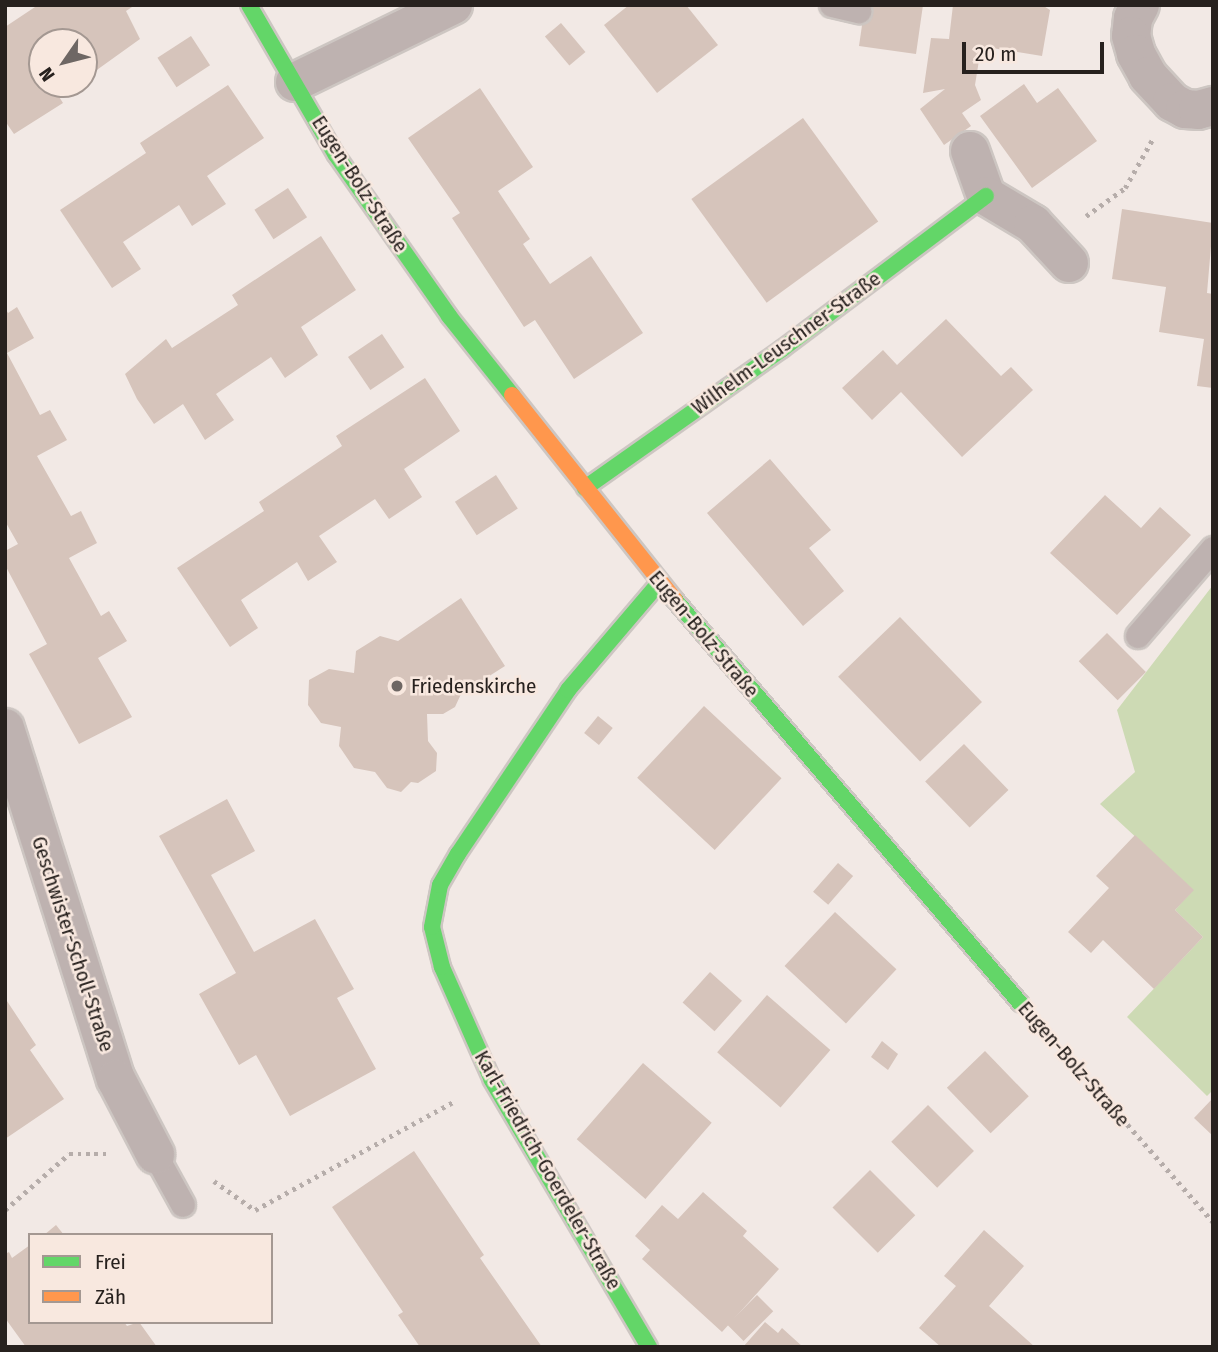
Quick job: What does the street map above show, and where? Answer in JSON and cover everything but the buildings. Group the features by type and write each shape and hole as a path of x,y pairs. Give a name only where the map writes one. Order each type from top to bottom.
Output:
{"street":[{"name":"Eugen-Bolz-Straße","path":"249,5 336,155 449,316 660,582 1020,1003"},
{"path":"295,82 453,5"},
{"path":"1140,5 1133,18 1131,36 1136,54 1148,76 1172,102 1185,109 1198,110 1213,106"},
{"path":"970,151 986,196 1032,224 1069,263"},
{"name":"Wilhelm-Leuschner-Straße","path":"585,488 782,349 986,196"},
{"name":"Karl-Friedrich-Goerdeler-Straße","path":"649,1347 492,1080 442,967 432,927 440,885 458,854 568,690 660,582"},
{"name":"Geschwister-Scholl-Straße","path":"5,728 116,1079 155,1154"}],"lane":[{"path":"832,5 859,11"},
{"path":"1138,635 1213,549"},
{"path":"155,1154 183,1205"}],"path":[{"path":"1032,224 1077,222 1125,188 1154,135"},
{"name":"Eugen-Bolz-Straße","path":"1020,1003 1213,1222"},
{"path":"5,1210 69,1154 155,1154 205,1175 255,1210 461,1097"}],"green space":[{"path":"1213,585 1213,1090 1207,1096 1127,1017 1203,937 1175,910 1193,890 1100,804 1135,772 1117,710"}],"traffic: fast":[{"path":"249,5 336,155 449,316 512,395"},
{"path":"585,488 782,349 986,196"},
{"path":"649,1347 492,1080 442,967 432,927 440,885 458,854 568,690 660,582"},
{"path":"675,600 1020,1003"}],"traffic: slow":[{"path":"512,395 675,600"}],"place":[{"name":"Friedenskirche","path":"397,686"}]}
